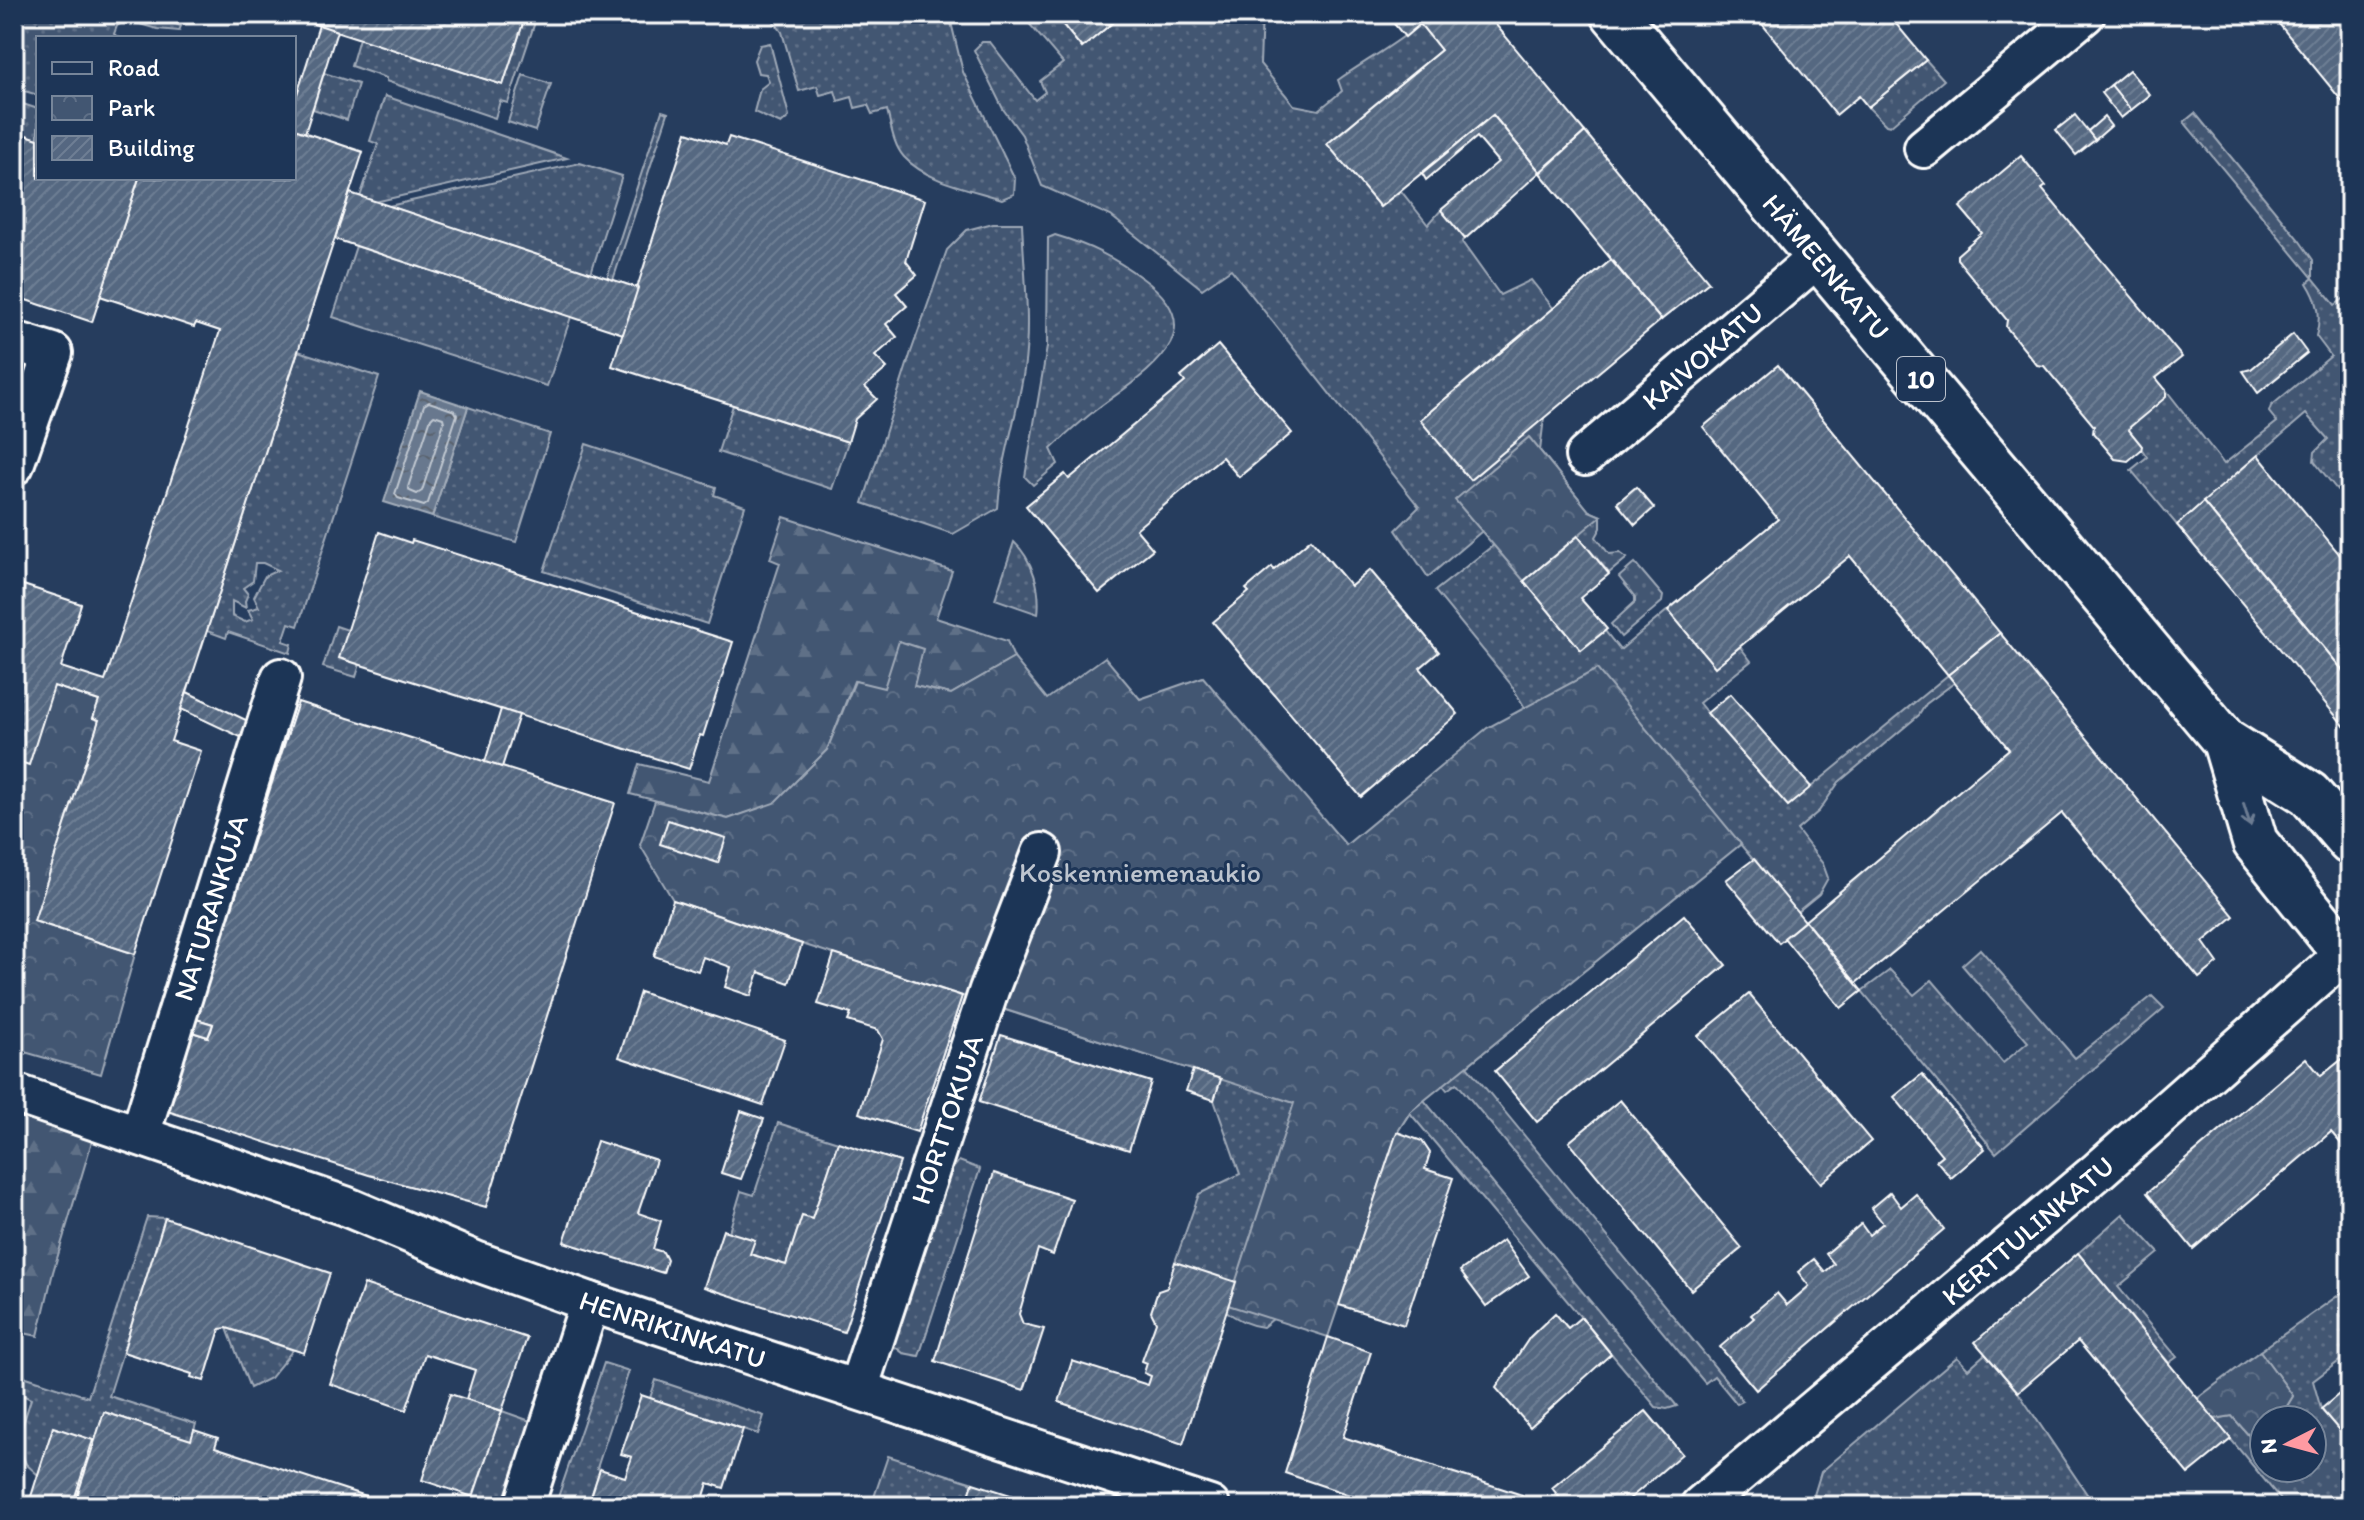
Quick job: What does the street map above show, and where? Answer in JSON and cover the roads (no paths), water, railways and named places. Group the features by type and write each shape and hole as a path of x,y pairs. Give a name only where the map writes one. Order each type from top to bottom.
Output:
{"highway":[{"name":"HÄMEENKATU","path":"1614,14 2225,741 2309,794 2350,842"},
{"name":"HÄMEENKATU","path":"2225,741 2255,842 2348,954"}],"street":[{"path":"1924,148 2085,14"},
{"name":"KAIVOKATU","path":"1585,456 1818,257"},
{"path":"14,341 53,353 14,465"},
{"name":"NATURANKUJA","path":"140,1135 281,678"},
{"name":"HORTTOKUJA","path":"858,1389 989,990 1042,853"},
{"name":"KERTTULINKATU","path":"1700,1506 2098,1171 2348,954"},
{"name":"HENRIKINKATU","path":"14,1093 345,1206 478,1262 590,1302 1210,1506"},
{"path":"524,1506 590,1302"}],"water":[{"path":"420,391 468,407 432,517 384,502"}],"park label":[{"name":"Koskenniemenaukio","path":"1140,872"}]}
